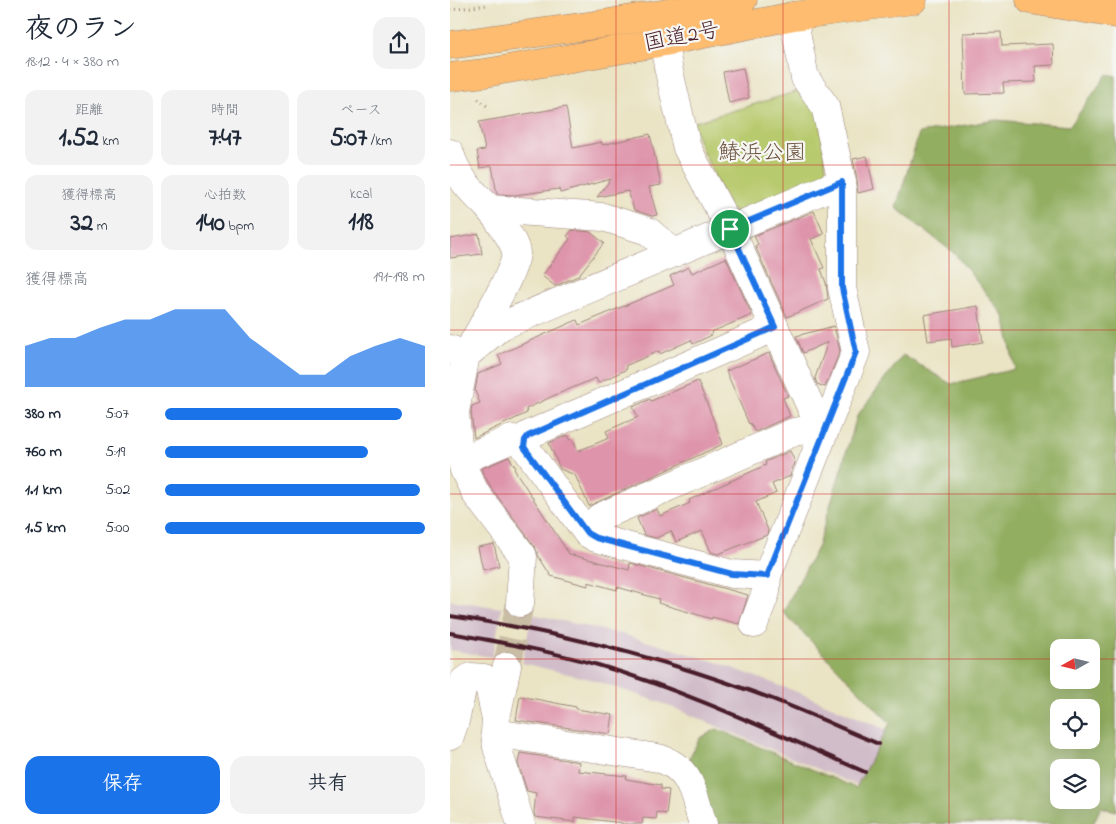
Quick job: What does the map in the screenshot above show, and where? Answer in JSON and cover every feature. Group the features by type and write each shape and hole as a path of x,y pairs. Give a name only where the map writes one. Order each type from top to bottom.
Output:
{"highway":[{"name":"国道2号","path":"450,45 609,23 743,0"},
{"name":"国道2号","path":"450,77 485,73 664,42 792,16 914,0"},
{"path":"1030,0 1116,14"}],"street":[{"path":"754,624 766,592 767,576 856,352 842,288 842,182 825,106 805,78 792,16"},
{"path":"664,42 687,148 730,229 823,434"},
{"path":"450,153 466,185 490,209 511,239 516,253 510,274 458,352 455,412 458,444 464,470 476,494 523,556 520,603"},
{"path":"458,352 501,326 842,182"},
{"path":"490,209 603,217 648,231 674,253"},
{"path":"767,576 732,574 596,538 587,533 524,447 528,436 775,327"},
{"path":"587,533 592,524 600,517 794,432 806,430 823,434"},
{"path":"462,460 512,438 525,440"},
{"path":"495,725 507,666"},
{"path":"450,736 464,681 471,677 484,678 488,682 498,747 521,824"},
{"path":"495,725 669,761 686,775 703,824"}],"path":[{"path":"450,10 487,5"},
{"path":"479,98 487,106"}],"shaded area":[{"path":"450,600 502,608 492,657 450,650"},
{"path":"532,614 625,635 716,662 805,695 887,730 858,786 662,703 593,680 522,663"}],"green space":[{"path":"1107,74 1116,76 1116,811 1101,807 1093,824 711,824 689,758 700,738 717,729 856,788 890,723 783,612 818,546 857,416 903,355 951,384 1015,369 1004,316 955,254 896,208 919,133 996,120 1070,126"},
{"name":"鰆浜公園","path":"805,89 820,111 827,179 743,216 730,209 700,145 692,123"}],"building":[{"path":"1001,32 1002,46 1053,44 1054,65 1035,66 1036,82 1003,83 1004,93 965,94 963,33"},
{"path":"743,68 749,98 729,103 723,72"},
{"path":"566,107 573,148 602,142 602,145 650,134 661,185 649,187 657,215 652,216 634,210 628,191 597,197 611,179 560,193 559,189 515,195 497,194 492,166 480,168 477,151 485,150 479,122"},
{"path":"867,156 874,189 858,193 853,159"},
{"path":"814,211 824,234 811,239 824,268 821,269 826,283 828,299 787,317 755,246 758,244 754,236"},
{"path":"572,230 590,232 604,243 578,276 555,286 542,276 570,239 567,236"},
{"path":"479,234 482,254 450,258 450,239"},
{"path":"726,258 752,315 711,332 712,335 693,344 691,340 660,354 659,351 625,366 627,369 598,383 596,378 553,396 526,409 527,413 474,438 471,411 472,406 480,403 475,391 478,374 502,364 498,355 577,320 579,325 674,285 670,276 689,267 692,273"},
{"path":"978,306 983,342 952,347 951,338 928,341 924,315"},
{"path":"834,326 840,351 825,387 817,384 815,378 828,342 803,353 796,336"},
{"path":"769,353 788,396 783,398 790,416 755,432 749,424 726,371"},
{"path":"698,381 723,444 589,506 575,475 560,469 549,443 568,435 570,440 573,439 578,451 609,438 606,431 638,417 633,407"},
{"path":"790,451 795,462 791,468 790,476 772,484 776,493 756,502 768,530 767,535 718,554 711,552 702,531 676,542 671,531 656,538 644,535 637,518 657,509 660,516 690,503 689,500 766,465 765,462"},
{"path":"509,457 516,468 514,469 569,554 629,570 630,563 748,595 739,624 712,617 712,619 658,603 659,599 617,587 617,590 588,582 588,586 551,576 535,547 492,489 481,469"},
{"path":"494,544 499,566 483,570 478,547"},
{"path":"520,696 576,707 576,709 613,715 610,734 516,720"},
{"path":"520,753 579,762 578,771 627,776 626,779 661,785 661,789 669,790 666,814 657,812 656,819 643,818 642,824 622,824 575,817 575,822 535,817 536,793 527,791 518,763"}],"tunnel":[{"path":"507,666 520,603"}],"railway":[{"path":"450,616 567,637 681,668 772,699 879,744"},
{"path":"450,633 562,655 632,676 733,714 865,772"}],"route":[{"path":"842,182 842,288 856,352 767,576 732,574 596,538 587,533 524,447 528,436 775,327 730,229 842,182"}]}
